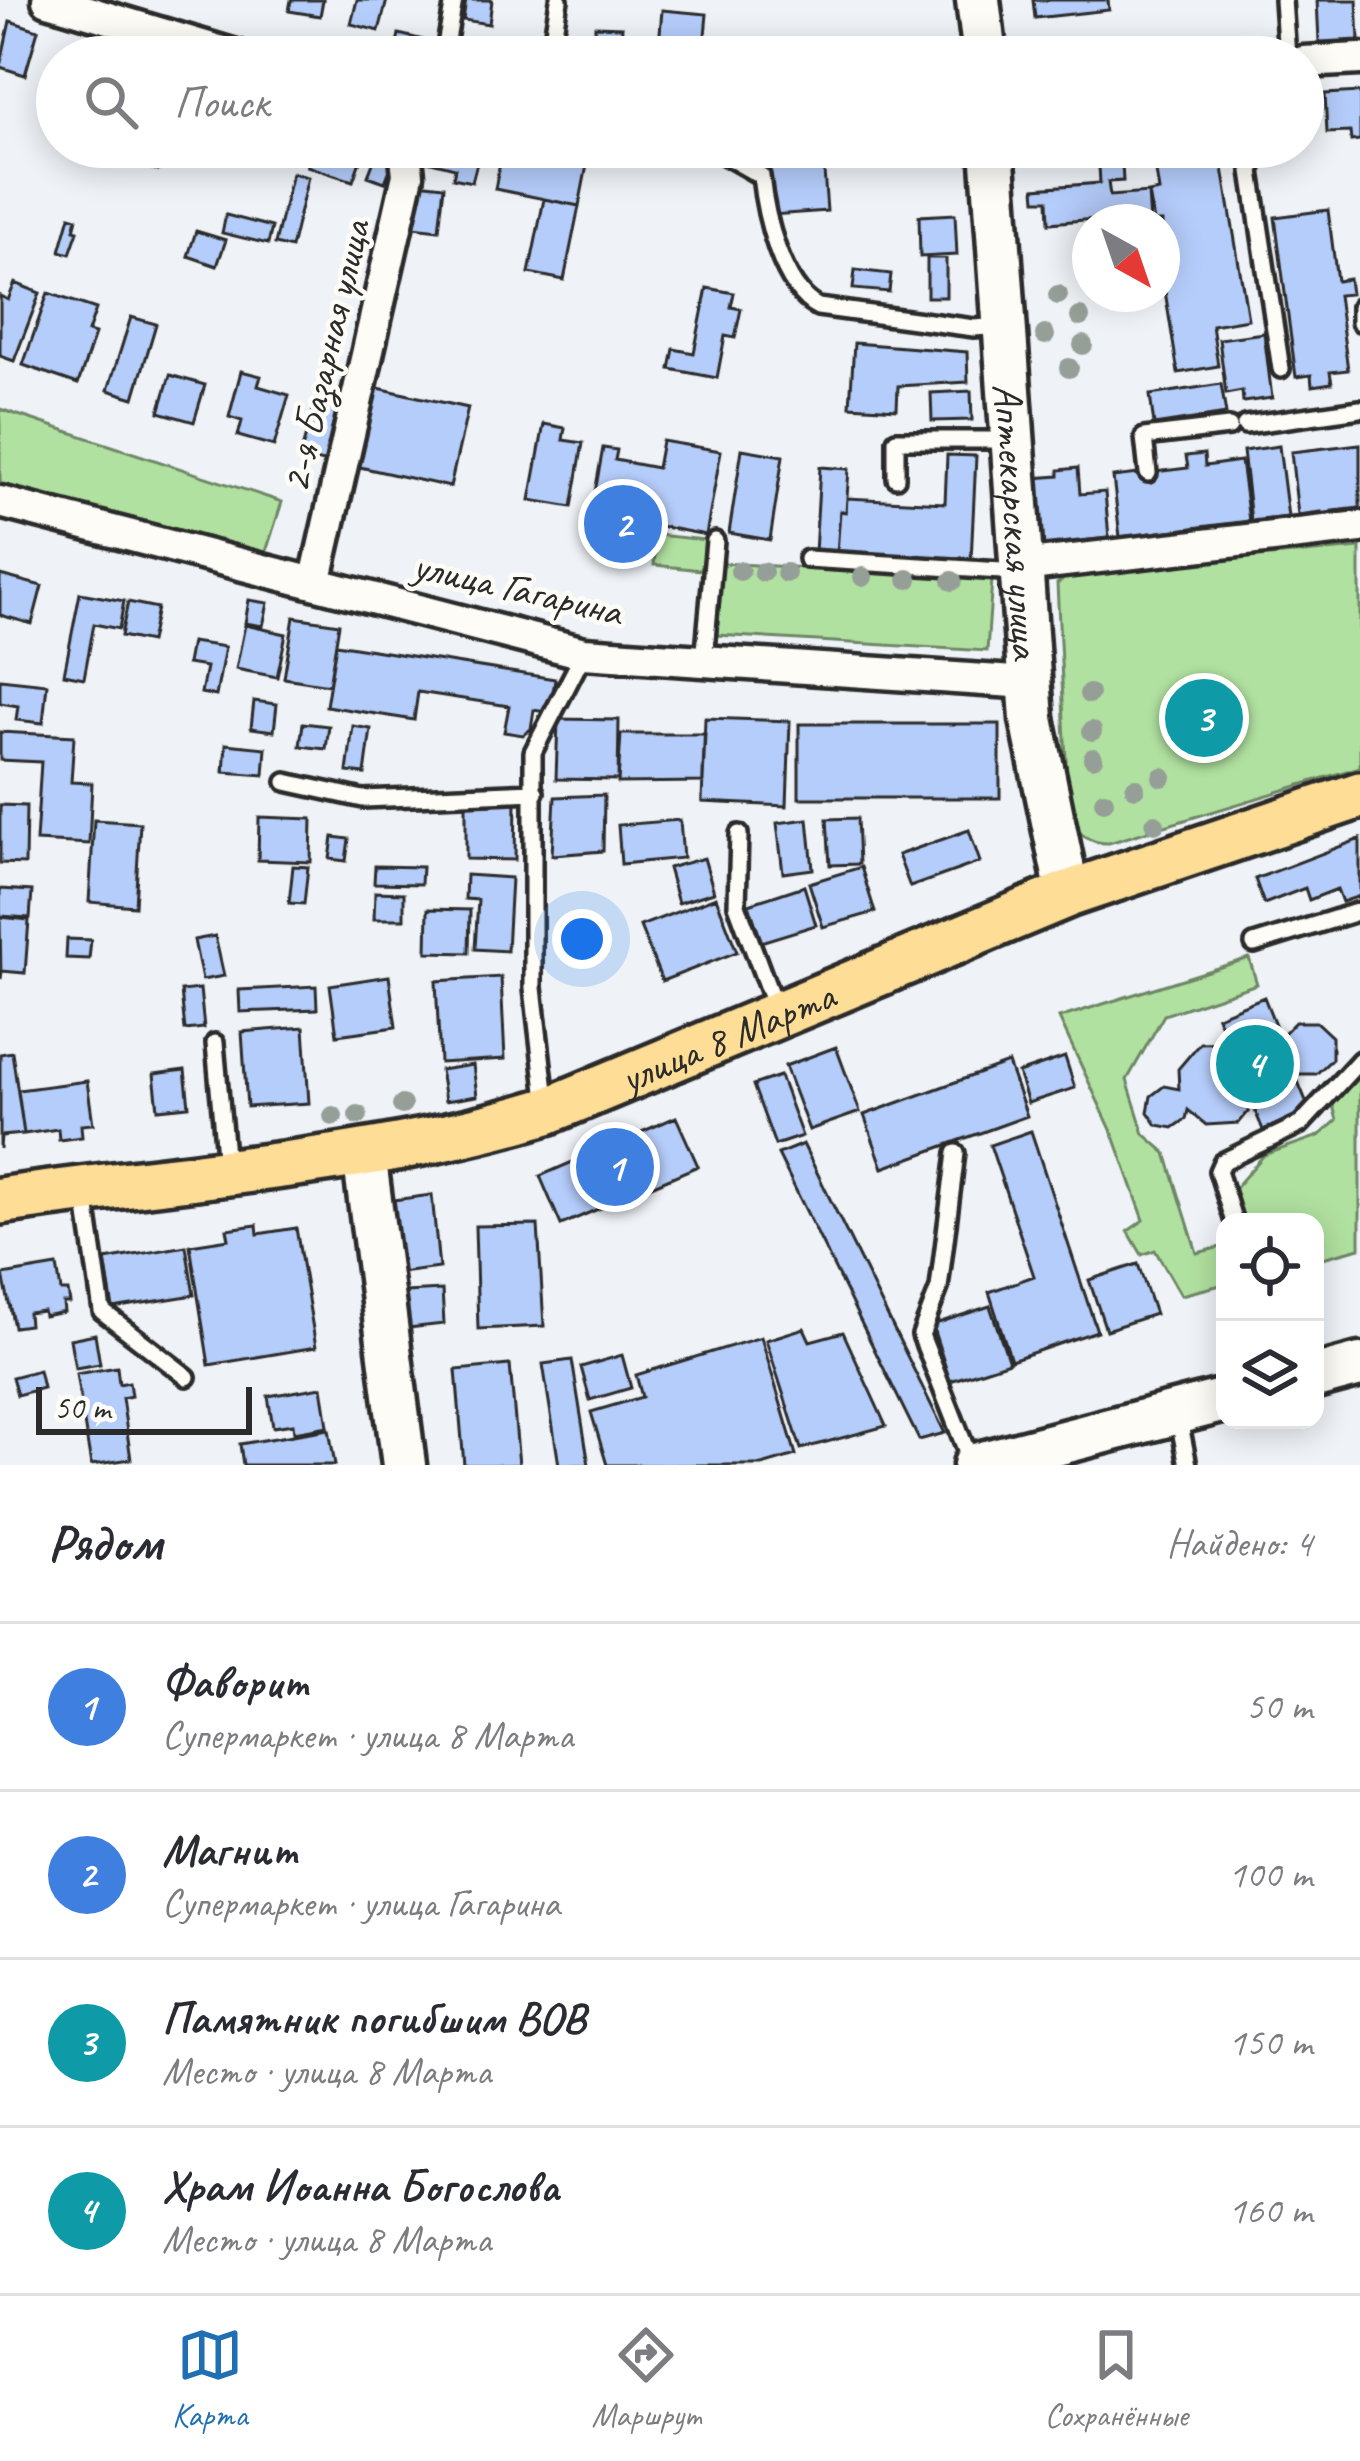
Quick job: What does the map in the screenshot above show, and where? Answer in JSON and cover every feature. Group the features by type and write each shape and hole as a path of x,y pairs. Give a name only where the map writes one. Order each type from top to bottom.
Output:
{"main road":[{"name":"улица 8 Марта","path":"0,1201 364,1153 472,1134 547,1111 1068,894 1359,795"}],"street":[{"path":"48,0 169,36"},
{"path":"978,0 982,36"},
{"path":"1324,61 1360,58"},
{"name":"2-я Базарная улица","path":"315,583 407,168"},
{"name":"Аптекарская улица","path":"993,168 1032,718 1068,894"},
{"name":"улица Гагарина","path":"0,502 584,653 1029,683"},
{"path":"1021,569 1156,541 1360,527"},
{"path":"364,1153 404,1465"},
{"path":"1324,1375 1360,1365"},
{"path":"974,1465 1216,1402"}],"lane":[{"path":"448,36 454,0"},
{"path":"553,36 559,0"},
{"path":"1283,0 1285,36"},
{"path":"747,168 761,176 766,223 804,300 818,307 974,328 1004,326"},
{"path":"1252,168 1281,369"},
{"path":"1360,307 1360,322"},
{"path":"1148,473 1144,437 1360,409"},
{"path":"896,478 896,440 1012,440"},
{"path":"704,662 715,542"},
{"path":"807,559 1021,569"},
{"path":"547,1111 533,988 532,752 584,653"},
{"path":"286,782 363,799 535,792"},
{"path":"739,834 737,905 778,1014"},
{"path":"1253,944 1359,916"},
{"path":"215,1043 227,1170"},
{"path":"1231,1213 1219,1171 1222,1162 1301,1124 1360,1060"},
{"path":"956,1154 939,1288 921,1334 974,1465"},
{"path":"84,1188 102,1311 187,1377"},
{"path":"1177,1413 1188,1465"}],"green space":[{"path":"0,409 282,502 266,552 0,484"},
{"path":"657,535 706,540 702,570 654,565"},
{"path":"1360,548 1360,767 1109,843 1080,833 1069,818 1057,584 1070,574"},
{"path":"722,563 992,579 987,651 717,635"},
{"path":"1249,958 1257,984 1164,1015 1127,1080 1144,1134 1166,1153 1197,1253 1216,1248 1216,1286 1181,1295 1155,1250 1142,1255 1128,1231 1144,1220 1114,1136 1059,1018"},
{"path":"1360,1068 1360,1248 1324,1258 1324,1213 1233,1213 1228,1196 1264,1155 1319,1136 1337,1120 1330,1095"}],"building":[{"path":"291,0 323,0 320,16 289,11"},
{"path":"357,0 387,0 379,31 351,24"},
{"path":"466,0 492,0 489,24 463,20"},
{"path":"1033,0 1108,0 1109,10 1035,18"},
{"path":"1317,0 1357,0 1359,40 1324,42 1324,36 1319,36"},
{"path":"662,10 707,14 705,36 660,36"},
{"path":"10,21 38,30 25,75 0,67"},
{"path":"595,26 622,27 621,36 595,36"},
{"path":"1360,92 1360,140 1351,141 1350,132 1327,133 1325,94"},
{"path":"313,168 358,168 353,181"},
{"path":"371,168 390,168 385,182 368,176"},
{"path":"455,168 476,168 472,182 453,178"},
{"path":"499,168 586,168 579,206 495,189"},
{"path":"768,168 824,168 827,211 772,215"},
{"path":"1099,168 1122,168 1123,181 1108,182 1110,196 1148,193 1149,204 1072,204 1072,221 1049,223 1048,200 1036,200 1035,188 1100,183"},
{"path":"1155,168 1223,168 1248,319 1212,325 1218,366 1178,373 1168,312 1180,312 1180,204 1151,204 1149,193 1159,191"},
{"path":"292,173 308,177 291,248 275,244"},
{"path":"418,183 444,186 439,230 413,227"},
{"path":"544,199 579,206 564,280 529,273"},
{"path":"1328,210 1337,281 1349,279 1351,294 1338,295 1348,370 1330,372 1332,383 1312,386 1311,375 1296,377 1275,217"},
{"path":"955,214 957,255 920,257 919,216"},
{"path":"226,215 272,227 268,244 222,233"},
{"path":"70,216 77,218 74,230 78,231 70,254 60,251"},
{"path":"196,231 226,240 217,266 188,256"},
{"path":"927,258 946,258 946,297 927,297"},
{"path":"855,270 891,274 889,292 853,289"},
{"path":"15,283 40,293 14,361 0,356 0,296 8,300"},
{"path":"707,288 734,293 731,307 741,309 735,338 725,336 717,378 670,369 674,349 694,353"},
{"path":"48,293 96,309 88,332 95,334 78,384 23,365"},
{"path":"131,317 156,324 134,398 108,390"},
{"path":"1264,333 1272,398 1243,402 1242,391 1226,394 1219,339"},
{"path":"854,343 967,352 968,382 898,386 897,409 850,406"},
{"path":"241,371 261,376 258,386 289,395 274,446 238,436 242,421 229,417"},
{"path":"170,375 205,385 194,422 159,412"},
{"path":"1221,384 1226,414 1154,425 1150,395"},
{"path":"369,386 468,408 450,487 351,465"},
{"path":"971,391 972,420 932,421 931,393"},
{"path":"318,393 344,400 326,463 300,456"},
{"path":"544,424 565,428 563,440 583,443 572,507 530,500"},
{"path":"662,441 721,451 706,535 654,525 652,542 607,534 606,538 588,531 603,448 617,450 615,460 657,468"},
{"path":"1360,444 1360,508 1332,511 1332,519 1322,520 1321,512 1298,515 1291,452"},
{"path":"1279,446 1288,517 1251,521 1243,451"},
{"path":"742,449 783,456 770,540 729,533"},
{"path":"1204,454 1205,466 1241,461 1249,521 1120,537 1113,477 1188,468 1186,456"},
{"path":"947,455 976,456 971,561 947,560 947,566 936,566 936,559 837,554 840,511 846,512 847,498 945,503"},
{"path":"820,467 849,469 837,554 815,553"},
{"path":"1078,468 1080,494 1105,492 1109,538 1040,545 1033,478 1059,476 1059,470"},
{"path":"0,575 42,586 32,624 0,615"},
{"path":"80,593 124,601 119,629 94,624 84,678 64,674"},
{"path":"249,600 268,603 263,626 245,623"},
{"path":"128,602 157,608 150,642 121,636"},
{"path":"294,617 339,624 329,685 284,678"},
{"path":"245,625 286,634 277,677 236,669"},
{"path":"191,642 225,647 216,696 201,693 206,667 187,664"},
{"path":"336,644 555,679 550,713 534,710 531,729 523,735 504,732 509,706 418,692 414,720 326,706"},
{"path":"0,679 47,684 43,723 16,720 18,706 0,703"},
{"path":"254,701 277,704 274,731 251,728"},
{"path":"705,718 790,721 787,806 702,802"},
{"path":"558,719 619,720 618,780 556,779"},
{"path":"303,723 329,726 326,749 300,746"},
{"path":"799,724 1000,724 1000,798 799,798"},
{"path":"353,726 371,729 365,774 347,772"},
{"path":"0,732 74,736 71,782 92,783 89,844 36,841 41,762 0,760"},
{"path":"621,734 705,734 703,782 618,783"},
{"path":"226,744 266,748 264,775 224,772"},
{"path":"604,795 603,851 552,855 555,797"},
{"path":"466,800 516,801 515,860 466,859"},
{"path":"0,805 26,806 25,864 0,863"},
{"path":"259,817 312,819 311,862 258,860"},
{"path":"857,818 859,864 830,865 827,819"},
{"path":"808,819 813,869 783,873 777,823"},
{"path":"94,820 140,823 135,906 89,902"},
{"path":"680,820 683,858 621,864 618,825"},
{"path":"969,830 980,862 910,887 898,855"},
{"path":"333,837 349,839 346,861 330,859"},
{"path":"1360,839 1360,896 1342,902 1337,889 1309,900 1305,888 1264,904 1255,879"},
{"path":"704,858 714,892 678,903 668,868"},
{"path":"293,866 308,867 304,904 289,903"},
{"path":"375,866 422,867 421,884 374,883"},
{"path":"861,867 875,912 823,927 809,883"},
{"path":"466,875 511,878 507,951 475,949 478,900 465,899"},
{"path":"804,886 816,925 761,942 749,904"},
{"path":"0,889 32,891 30,918 0,916"},
{"path":"375,892 404,893 404,919 374,919"},
{"path":"716,897 737,952 662,981 640,926"},
{"path":"428,909 470,910 469,953 427,952"},
{"path":"0,917 29,920 25,973 2,971 1,979"},
{"path":"215,936 224,976 202,980 194,940"},
{"path":"67,939 91,940 89,959 66,958"},
{"path":"389,976 396,1027 337,1035 330,985"},
{"path":"501,977 505,1059 440,1063 436,981"},
{"path":"316,986 317,1009 240,1012 239,990"},
{"path":"200,989 204,1028 185,1030 181,991"},
{"path":"1264,997 1280,1037 1295,1022 1316,1022 1332,1037 1332,1059 1316,1074 1295,1074 1310,1111 1263,1130 1253,1106 1239,1123 1206,1125 1188,1110 1186,1119 1173,1128 1157,1125 1148,1112 1151,1096 1164,1086 1179,1089 1178,1069 1200,1043 1228,1042 1217,1016"},
{"path":"304,1027 309,1103 247,1107 242,1032"},
{"path":"836,1047 860,1112 809,1130 785,1066"},
{"path":"12,1052 24,1134 1,1136 0,1149 0,1054"},
{"path":"1065,1057 1075,1088 1028,1103 1018,1073"},
{"path":"1008,1063 1027,1116 883,1168 864,1115"},
{"path":"473,1065 477,1096 445,1101 440,1070"},
{"path":"185,1070 189,1106 158,1109 154,1074"},
{"path":"780,1076 802,1136 775,1145 753,1085"},
{"path":"87,1081 93,1124 81,1125 82,1137 59,1140 58,1129 24,1134 18,1090"},
{"path":"676,1117 698,1166 561,1225 540,1176"},
{"path":"1031,1131 1097,1331 1011,1360 989,1292 1034,1276 990,1145"},
{"path":"803,1144 945,1433 919,1440 778,1154"},
{"path":"432,1195 439,1268 400,1273 393,1200"},
{"path":"257,1225 258,1234 296,1228 316,1347 209,1365 190,1245 229,1239 227,1229"},
{"path":"538,1225 544,1326 478,1329 475,1226"},
{"path":"186,1246 194,1295 113,1308 105,1260"},
{"path":"1138,1264 1155,1314 1106,1330 1089,1280"},
{"path":"57,1266 61,1291 68,1291 70,1303 63,1303 64,1312 28,1313 29,1325 14,1327 3,1275"},
{"path":"442,1290 444,1324 408,1328 406,1292"},
{"path":"990,1306 1009,1362 950,1381 932,1325"},
{"path":"804,1328 810,1341 843,1332 886,1426 801,1449 766,1340"},
{"path":"95,1334 100,1364 75,1368 70,1339"},
{"path":"761,1337 796,1455 762,1465 607,1465 591,1412 642,1397 636,1375"},
{"path":"622,1355 631,1388 590,1400 581,1367"},
{"path":"572,1360 589,1465 559,1465 543,1364"},
{"path":"510,1365 519,1465 464,1465 456,1370"},
{"path":"117,1367 119,1384 129,1382 131,1396 122,1398 131,1459 91,1465 76,1374"},
{"path":"39,1370 43,1388 17,1395 12,1377"},
{"path":"322,1387 328,1426 294,1432 293,1424 273,1427 268,1396"},
{"path":"329,1429 335,1465 243,1465 240,1444"}],"place":[{"name":"Магнит","path":"623,524"},
{"name":"Памятник погибшим ВОВ","path":"1204,718"},
{"name":"Храм Иоанна Богослова","path":"1255,1064"},
{"name":"Фаворит","path":"615,1167"}]}
